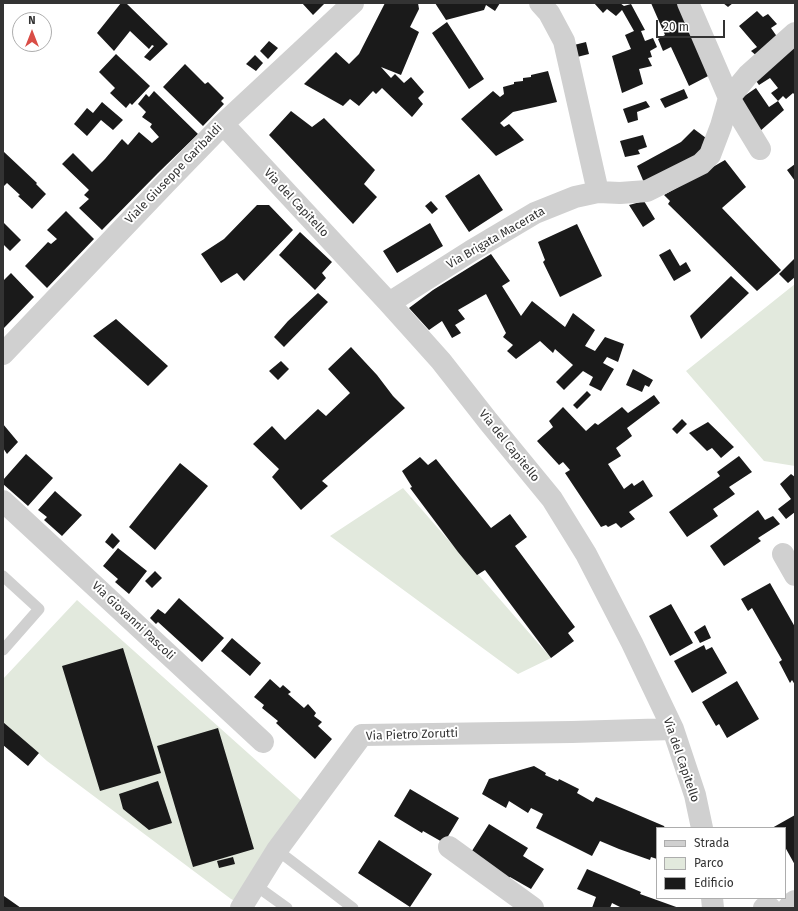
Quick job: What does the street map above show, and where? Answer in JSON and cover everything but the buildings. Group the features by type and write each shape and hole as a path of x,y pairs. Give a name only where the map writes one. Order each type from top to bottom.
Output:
{"street":[{"name":"Viale Giuseppe Garibaldi","path":"3,354 223,124 353,3"},
{"path":"540,3 549,13 564,41 598,192"},
{"path":"688,3 729,98 760,149"},
{"name":"Via Brigata Macerata","path":"389,303 471,251 535,213 575,197 598,192 620,193 647,190 700,164 710,155 721,126 729,98 748,75 795,33"},
{"name":"Via del Capitello","path":"223,124 441,361 552,499 586,554 632,643 673,729 695,795 702,827"},
{"name":"Via Giovanni Pascoli","path":"3,501 263,742"},
{"path":"783,554 795,575"},
{"name":"Via Pietro Zorutti","path":"241,908 277,850 362,735 673,729"},
{"path":"449,847 534,908"},
{"path":"788,908 795,901"},
{"path":"764,908 770,908"}],"lane":[{"path":"3,576 39,609 3,650"},
{"path":"277,850 353,908"},
{"path":"255,885 286,908"}],"green space":[{"path":"795,284 795,466 764,461 686,371"},
{"path":"403,488 551,658 518,674 330,536"},
{"path":"77,600 306,805 237,902 47,761 3,722 3,679"}]}
